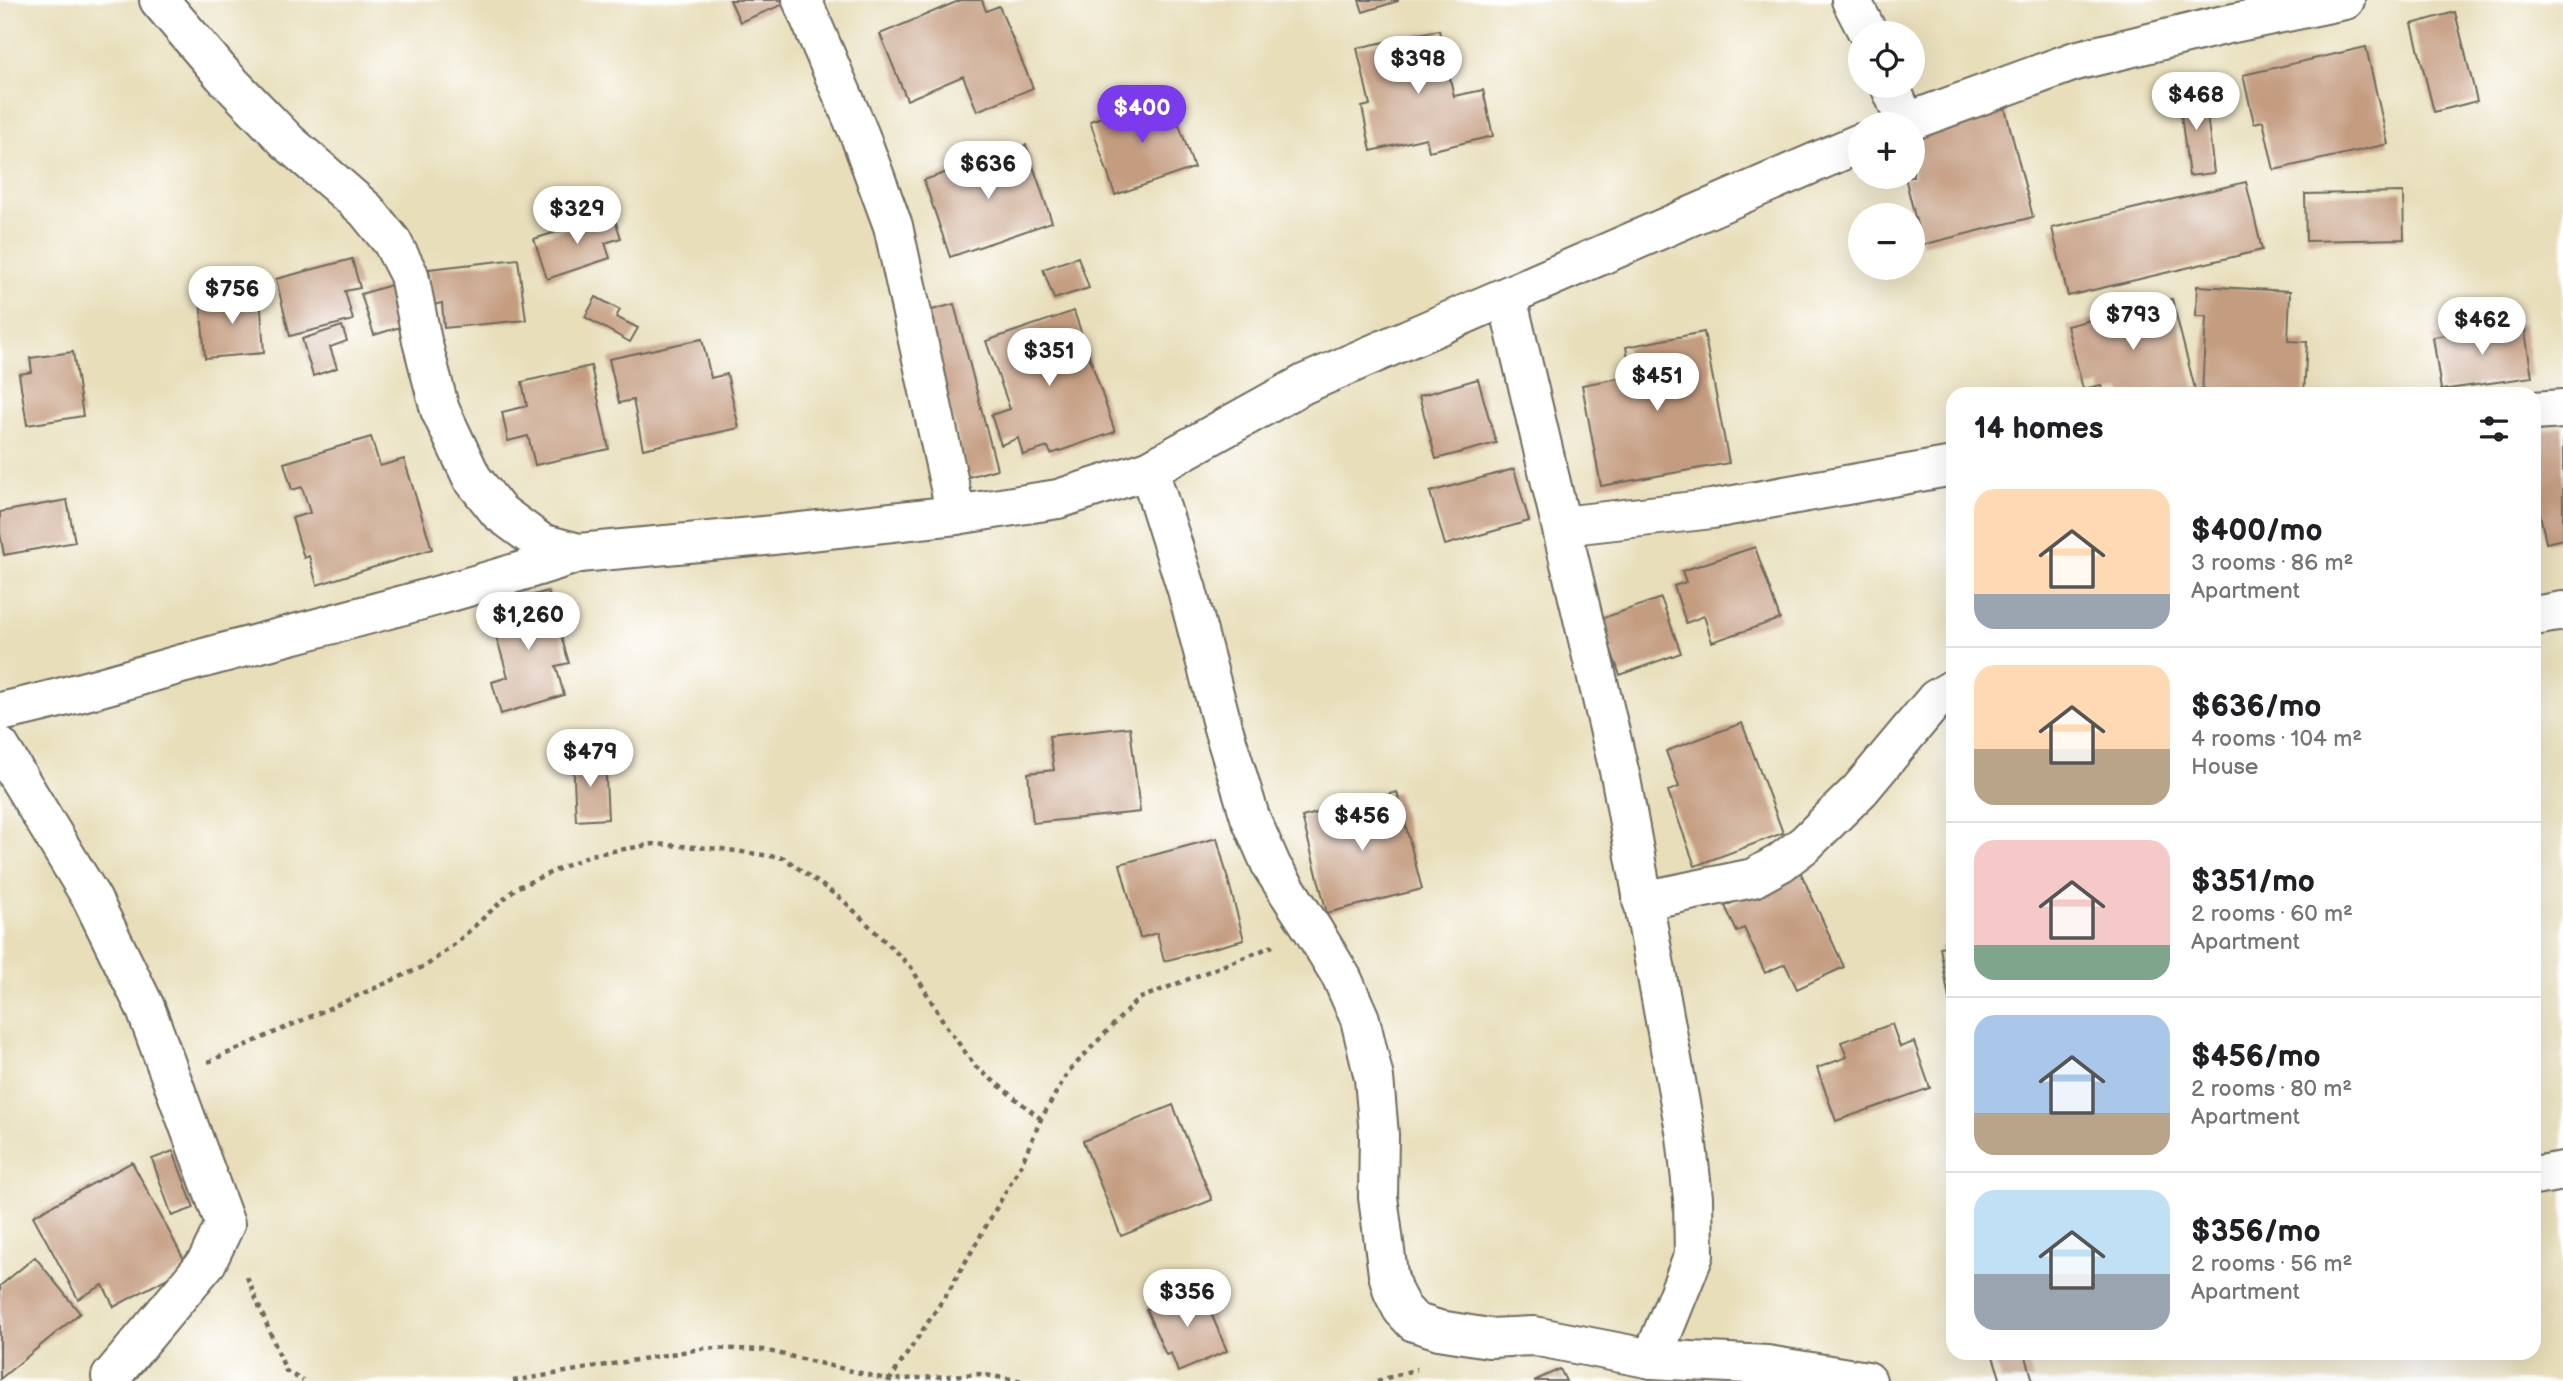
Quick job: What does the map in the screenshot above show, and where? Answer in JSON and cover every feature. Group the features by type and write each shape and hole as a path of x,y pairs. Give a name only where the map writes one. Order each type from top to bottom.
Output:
{"street":[{"path":"159,0 223,75 288,142 366,210 392,242 409,275 422,341 440,410 472,478 499,512 541,543 579,553"},
{"path":"802,0 860,136 893,226 956,515"},
{"path":"1851,0 1862,21"},
{"path":"1925,115 2075,61 2224,25 2345,0"},
{"path":"0,712 57,700 199,659 486,583 579,553 956,515 1058,499 1149,470 1304,384 1848,148"},
{"path":"1507,297 1621,779 1686,1136 1693,1198 1694,1255 1652,1359"},
{"path":"2541,411 2563,409"},
{"path":"1562,526 1712,509 1946,467"},
{"path":"1149,470 1187,590 1223,728 1250,817 1272,867 1342,978 1360,1019 1374,1078 1379,1135 1378,1197 1388,1274 1402,1309 1414,1322 1439,1330 1489,1338 1534,1336 1652,1359 1767,1365 1867,1381"},
{"path":"2541,615 2563,611"},
{"path":"1642,901 1753,878 1780,863 1805,844 1860,790 1936,699 1946,693"},
{"path":"0,747 92,899 145,1007 225,1224 206,1262 111,1377"},
{"path":"2541,1175 2563,1171"}],"path":[{"path":"172,1077 427,965 456,943 516,888 590,855 654,844 722,849 784,858 844,901 911,967 946,1026 976,1067 1041,1119"},
{"path":"889,1381 950,1289 1021,1165 1041,1119 1068,1072 1138,999 1314,930"},
{"path":"225,1224 286,1371 303,1381"},
{"path":"513,1381 706,1348 764,1350 889,1381 979,1374 1024,1381"}],"building":[{"path":"730,0 788,0 789,2 740,22"},
{"path":"961,0 982,0 986,11 999,6 1033,88 977,111 963,76 907,100 880,34"},
{"path":"1359,0 1398,0 1398,1 1363,12"},
{"path":"2455,12 2477,101 2434,112 2412,24"},
{"path":"1439,30 1454,96 1483,90 1493,136 1429,151 1426,138 1371,151 1362,107 1370,105 1357,48"},
{"path":"2366,47 2388,144 2274,170 2263,121 2254,123 2243,75"},
{"path":"2204,89 2214,173 2189,176 2178,92"},
{"path":"1169,95 1194,168 1115,195 1090,121"},
{"path":"2005,108 2033,217 1925,244 1925,203 1912,203 1908,189 1925,189 1925,127"},
{"path":"1026,145 1052,222 950,257 924,180"},
{"path":"2246,182 2262,250 2068,296 2052,228"},
{"path":"2403,192 2404,239 2306,241 2305,194"},
{"path":"613,214 621,238 605,243 610,258 547,279 534,239"},
{"path":"1078,257 1089,288 1054,299 1043,269"},
{"path":"352,259 360,288 345,291 353,320 290,336 276,279"},
{"path":"518,259 526,320 444,328 442,303 433,305 429,269"},
{"path":"398,283 410,324 374,335 361,294"},
{"path":"2197,286 2290,291 2288,341 2307,342 2304,387 2202,387 2206,316 2196,316"},
{"path":"260,295 264,353 205,358 200,299"},
{"path":"596,297 620,310 616,317 638,328 630,342 585,317"},
{"path":"2172,299 2194,387 2082,387 2067,326"},
{"path":"954,304 997,469 968,477 925,312"},
{"path":"1074,311 1115,432 1051,454 1048,447 1023,455 1018,438 1001,445 991,415 1010,409 986,341"},
{"path":"2524,324 2532,377 2462,387 2441,387 2433,337"},
{"path":"342,326 347,341 330,347 337,368 313,376 302,339"},
{"path":"1704,332 1729,463 1601,486 1582,385 1631,376 1626,347"},
{"path":"702,339 711,378 727,374 739,428 643,449 633,400 619,403 609,359"},
{"path":"73,352 83,416 27,425 19,374 32,372 30,358"},
{"path":"591,366 609,449 535,465 528,436 508,441 502,412 527,406 522,382"},
{"path":"1478,379 1496,443 1436,459 1419,396"},
{"path":"2563,426 2563,539 2546,543 2541,518 2541,431"},
{"path":"371,437 380,466 404,459 432,549 317,585 309,556 304,558 292,518 310,513 302,487 292,490 284,463"},
{"path":"1514,469 1529,521 1445,545 1430,492"},
{"path":"67,500 75,542 4,555 0,512"},
{"path":"1755,547 1780,619 1712,642 1704,616 1686,623 1674,586 1686,582 1682,571"},
{"path":"548,591 569,663 556,666 564,695 501,714 492,682 508,677 488,608"},
{"path":"1661,598 1681,653 1620,675 1600,619"},
{"path":"1742,723 1783,833 1695,866 1668,791 1679,787 1666,751"},
{"path":"1130,727 1140,812 1033,823 1028,773 1054,770 1049,736"},
{"path":"605,758 608,819 576,821 573,759"},
{"path":"1397,792 1422,889 1327,913 1302,817"},
{"path":"1217,838 1244,940 1164,961 1157,933 1140,938 1120,864"},
{"path":"1800,871 1844,967 1797,989 1785,964 1765,973 1744,928 1737,932 1725,906"},
{"path":"1946,946 1946,982 1940,947"},
{"path":"1892,1024 1900,1047 1914,1042 1930,1088 1836,1121 1817,1068 1847,1057 1841,1042"},
{"path":"1173,1105 1212,1200 1121,1236 1083,1141"},
{"path":"173,1151 194,1208 172,1216 152,1159"},
{"path":"132,1162 188,1267 114,1307 103,1285 78,1299 33,1216"},
{"path":"35,1257 80,1313 0,1379 0,1286"},
{"path":"1200,1287 1227,1351 1178,1372 1171,1353 1166,1355 1146,1309"},
{"path":"1994,1360 2027,1360 2033,1381 2001,1381"},
{"path":"1560,1369 1566,1381 1534,1381"}]}
